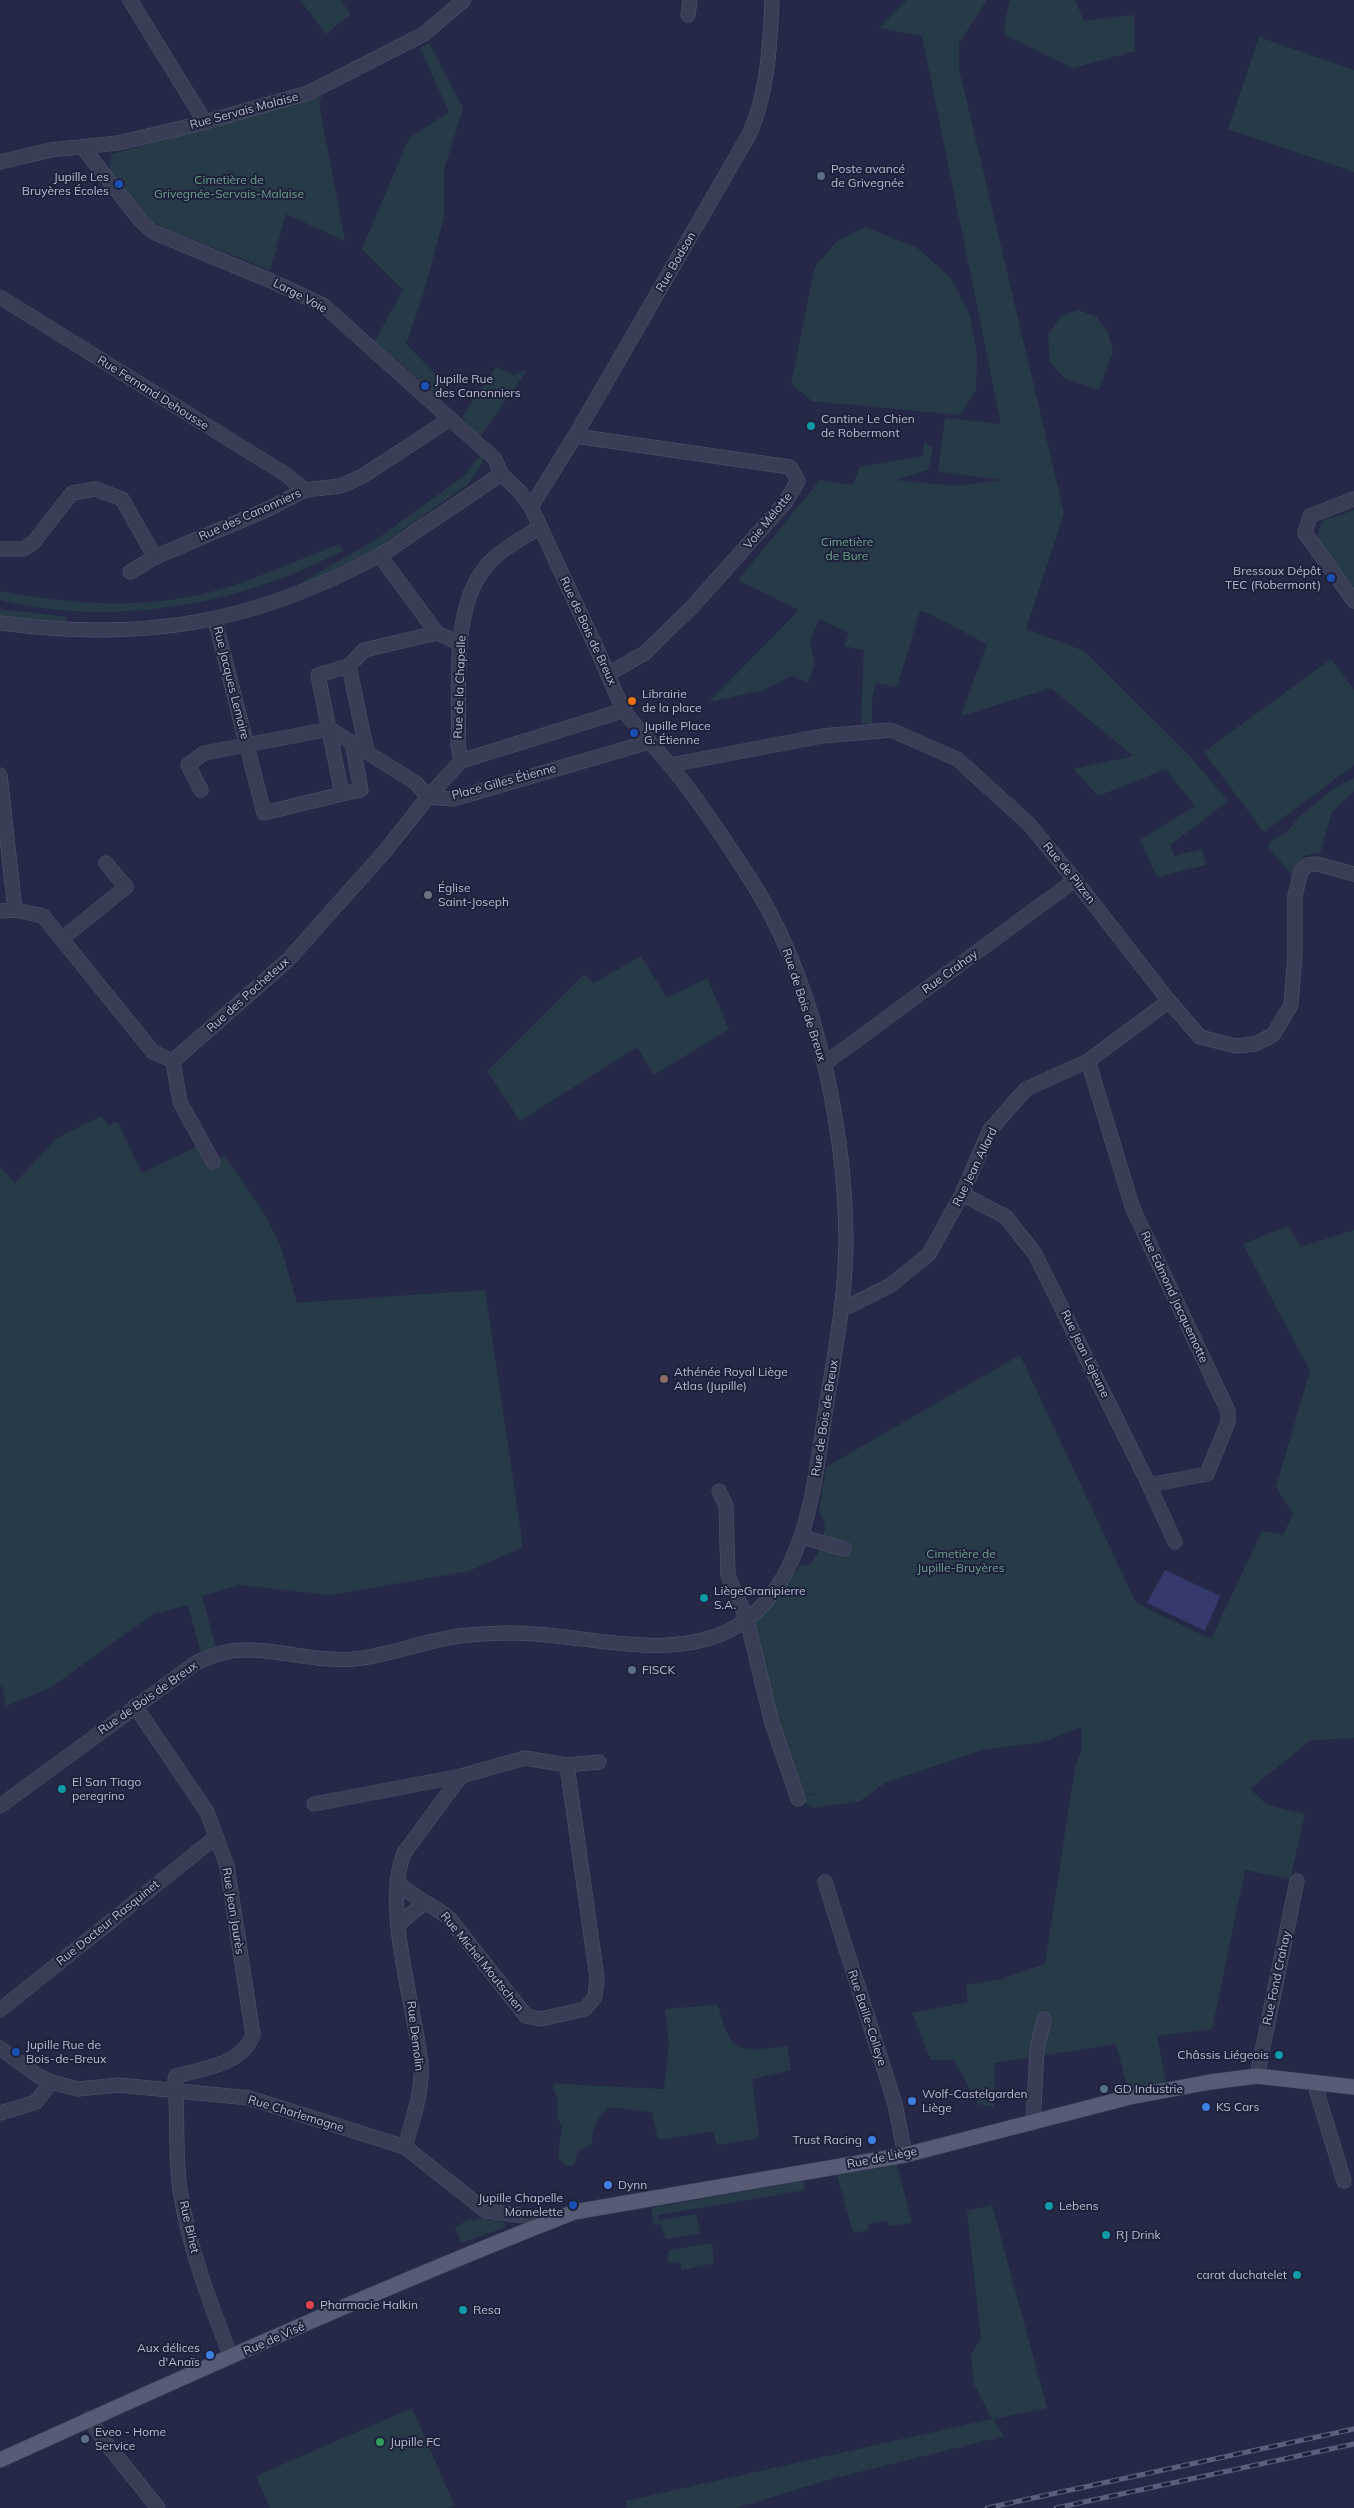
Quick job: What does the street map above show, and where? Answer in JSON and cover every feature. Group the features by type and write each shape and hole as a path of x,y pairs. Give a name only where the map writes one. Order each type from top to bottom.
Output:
{"main road":[{"name":"Rue de Liège","path":"550,2222 574,2212 598,2207 905,2155 1130,2097 1213,2082 1257,2076 1354,2087"},
{"name":"Rue de Visé","path":"0,2460 90,2418 550,2222"}],"street":[{"path":"130,0 205,122"},
{"name":"Rue Servais Malaise","path":"0,162 52,150 118,143 308,94 424,34 464,0"},
{"path":"688,15 690,0"},
{"name":"Rue Bodson","path":"531,508 575,436 750,133 760,110 766,80 772,0"},
{"name":"Large Voie","path":"83,148 141,221 153,232 269,280 323,305 495,459 501,474 519,491 531,508"},
{"name":"Rue Fernand Dehousse","path":"0,297 285,474 305,490"},
{"name":"Rue des Canonniers","path":"130,572 155,557 266,510 305,490 340,486 361,477 450,419"},
{"name":"Voie Mélotte","path":"575,436 790,467 798,481 784,504 693,606 645,653 608,674"},
{"path":"0,623 45,629 105,631 164,627 215,620 250,611 307,590 380,556 501,474"},
{"path":"0,549 23,549 33,543 72,493 96,490 122,498 155,557"},
{"path":"1354,499 1310,516 1305,533 1354,601"},
{"name":"Rue de Bois de Breux","path":"0,1806 196,1662 229,1651 269,1652 352,1660 400,1651 459,1636 512,1633 568,1636 633,1645 680,1646 722,1633 747,1620 783,1577 803,1537 814,1486 841,1310 846,1242 836,1122 824,1064 803,993 772,918 749,876 670,765 649,742 625,710 531,508"},
{"name":"Rue de la Chapelle","path":"461,760 458,745 459,643 469,593 492,559 540,527"},
{"path":"380,556 437,633 459,643"},
{"name":"Rue Jacques Lemaire","path":"215,620 264,813 342,794"},
{"path":"352,742 361,790 342,794 318,675 349,666 364,650 437,633"},
{"path":"349,666 367,752"},
{"path":"461,760 625,710"},
{"path":"330,729 416,783 428,797"},
{"name":"Rue Jacques Lemaire","path":"201,790 188,765 204,753 330,729"},
{"name":"Rue de Pilzen","path":"670,765 822,736 891,730 957,759 1028,823 1076,880 1169,1001 1200,1036 1236,1046 1255,1044 1274,1035 1291,1005 1295,954 1295,896 1301,872 1308,865 1317,864 1354,874"},
{"name":"Place Gilles Étienne","path":"428,797 453,798 649,742"},
{"name":"Place Gilles Étienne","path":"428,797 461,760"},
{"path":"0,775 16,910"},
{"name":"Rue des Pocheteux","path":"173,1061 288,960 386,850 428,797"},
{"path":"63,938 126,887 106,864"},
{"name":"Rue Crahay","path":"824,1064 1076,880"},
{"path":"0,911 16,910 43,916 63,938 153,1052 173,1061 180,1102 213,1162"},
{"name":"Rue Jean Allard","path":"841,1310 891,1285 929,1254 962,1194 990,1130 1026,1089 1088,1061 1169,1001"},
{"name":"Rue Edmond Jacquemotte","path":"1088,1061 1133,1209 1228,1410 1228,1422 1207,1474 1149,1485"},
{"name":"Rue Jean Lejeune","path":"962,1194 1006,1217 1035,1254 1149,1485 1175,1542"},
{"path":"719,1491 726,1506 728,1576 747,1620 772,1723 798,1800"},
{"path":"803,1537 844,1549"},
{"name":"Rue Jean Jaurès","path":"135,1706 207,1812 227,1866 253,2035 248,2048 226,2062 176,2076 176,2091"},
{"path":"314,1804 461,1776 525,1758 567,1765 599,1762"},
{"name":"Rue Michel Moutschen","path":"397,1882 408,1893 424,1903 437,1908 449,1918 526,2016 541,2019 585,2009 595,1997 597,1978 567,1765"},
{"path":"397,1882 398,1867 404,1853 432,1812 461,1776"},
{"path":"422,1783 431,1790 432,1812"},
{"name":"Rue Docteur Rasquinet","path":"0,2010 216,1837"},
{"name":"Rue Fond Crahay","path":"1257,2076 1297,1881"},
{"name":"Rue Demolin","path":"397,1882 395,1902 421,2067 417,2104 405,2147"},
{"name":"Rue Baille-Colleye","path":"825,1882 895,2104 905,2155"},
{"path":"399,1924 424,1903"},
{"path":"1034,2123 1037,2050 1044,2019"},
{"name":"Rue Charlemagne","path":"0,2048 37,2075 50,2082 78,2089 119,2085 249,2098 405,2147 486,2211 519,2215 550,2222"},
{"path":"0,2112 36,2102 50,2082"},
{"path":"1314,2082 1344,2181"},
{"name":"Rue Bihet","path":"176,2091 176,2147 181,2192 197,2264 231,2357"},
{"path":"90,2418 102,2438 158,2508"}],"green space":[{"path":"300,0 340,0 351,14 326,34"},
{"name":"Cimetière de Bure","path":"907,0 987,0 959,43 959,69 1064,513 1026,629 1084,651 1188,754 1228,801 1170,845 1174,856 1202,849 1206,865 1157,877 1140,840 1195,806 1166,769 1098,796 1074,769 1133,756 1051,688 961,716 987,644 932,615 920,611 897,687 876,683 872,700 872,724 861,723 864,650 844,646 849,633 819,619 810,642 815,665 808,682 791,676 761,691 709,702 799,610 738,580 820,480 853,485 860,467 923,456 924,443 933,448 928,470 895,480 954,486 1004,480 938,472 945,418 1001,424 922,36 879,28"},
{"path":"1010,0 1075,0 1084,21 1134,15 1135,51 1073,68 1005,35 1005,21"},
{"path":"1259,37 1354,70 1354,172 1228,129"},
{"path":"429,43 463,108 444,170 444,217 423,295 406,344 445,384 436,395 375,341 403,290 362,249 409,138 449,112 420,48"},
{"name":"Cimetière de Grivegnée-Servais-Malaise","path":"322,95 319,104 345,241 286,214 270,270 159,226 148,217 109,170 112,154"},
{"path":"865,227 917,248 951,278 970,315 977,355 976,390 960,415 812,401 791,384 815,267 837,241"},
{"path":"1078,310 1097,317 1108,333 1113,351 1099,390 1064,378 1050,362 1048,335 1061,316"},
{"path":"496,367 514,375 527,370 479,438 462,417"},
{"path":"481,455 483,462 468,484 379,547 305,584 304,581 377,539 464,476"},
{"path":"1354,510 1354,588 1317,538 1322,521"},
{"path":"339,544 344,551 283,578 241,592 173,606 103,612 68,611 0,600 0,591 78,602 155,602 181,598 241,583"},
{"path":"0,609 68,617 63,623 0,617"},
{"path":"1331,659 1354,690 1354,765 1264,832 1204,752"},
{"path":"1354,778 1354,791 1332,812 1320,853 1304,856 1292,875 1267,846 1274,838 1285,834 1300,816 1335,788"},
{"path":"641,956 667,998 707,978 729,1029 654,1075 637,1047 520,1121 487,1071 584,974 594,983"},
{"path":"101,1116 109,1126 117,1121 142,1173 198,1146 207,1165 225,1156 265,1215 281,1248 297,1303 485,1290 523,1547 469,1571 330,1595 240,1585 202,1596 216,1648 201,1653 188,1605 153,1614 50,1688 6,1706 2,1686 0,1687 0,1167 15,1183 56,1139"},
{"name":"Cimetière de Jupille-Bruyères","path":"1288,1226 1301,1247 1354,1230 1354,1738 1311,1740 1250,1789 1267,1805 1305,1814 1290,1879 1245,1870 1212,2029 1157,2036 1166,2082 1128,2090 1116,2044 995,2063 994,2107 978,2104 954,2060 931,2060 912,2013 968,2002 966,1985 999,1980 1045,1964 1075,1768 1082,1748 1081,1727 1044,1742 982,1750 885,1783 860,1801 813,1808 798,1799 836,1787 801,1797 783,1737 754,1625 800,1566 809,1565 821,1547 825,1525 819,1513 826,1467 1020,1355 1136,1603 1211,1639 1262,1531 1283,1535 1293,1514 1276,1487 1310,1371 1243,1244"},
{"path":"718,2005 727,2033 733,2042 739,2046 747,2049 757,2049 787,2046 791,2070 752,2079 759,2138 717,2145 713,2131 658,2140 652,2112 609,2107 596,2123 592,2144 578,2151 575,2163 571,2166 565,2165 558,2157 562,2126 557,2117 558,2098 552,2088 555,2084 664,2089 669,2044 665,2009"},
{"path":"897,2165 912,2223 890,2226 888,2221 868,2224 869,2230 853,2233 837,2175"},
{"path":"803,2181 805,2190 658,2215 659,2220 696,2214 700,2233 666,2239 660,2224 654,2225 651,2208"},
{"path":"992,2205 1047,2408 993,2419 1004,2436 831,2479 736,2508 627,2508 626,2501 992,2419 974,2384 971,2355 981,2338 967,2211"},
{"path":"470,2218 475,2221 478,2218 504,2222 506,2227 461,2243 455,2228"},
{"path":"712,2243 714,2263 682,2270 680,2262 670,2263 667,2260 671,2250"},
{"name":"Jupille FC","path":"412,2408 454,2505 447,2508 270,2508 256,2476"}],"water":[{"path":"1165,1570 1220,1596 1205,1631 1147,1603"}],"railway":[{"path":"987,2508 1354,2429"},
{"path":"1056,2508 1354,2444"}],"place":[{"name":"Poste avancé de Grivegnée","path":"821,176"},
{"name":"Jupille Les Bruyères Écoles","path":"119,184"},
{"name":"Jupille Rue des Canonniers","path":"425,386"},
{"name":"Cantine Le Chien de Robermont","path":"811,426"},
{"name":"Bressoux Dépôt TEC (Robermont)","path":"1331,578"},
{"name":"Librairie de la place","path":"632,701"},
{"name":"Jupille Place G. Étienne","path":"634,733"},
{"name":"Église Saint-Joseph","path":"428,895"},
{"name":"Athénée Royal Liège Atlas (Jupille)","path":"664,1379"},
{"name":"LiègeGranipierre S.A.","path":"704,1598"},
{"name":"FISCK","path":"632,1670"},
{"name":"El San Tiago peregrino","path":"62,1789"},
{"name":"Jupille Rue de Bois-de-Breux","path":"16,2052"},
{"name":"Châssis Liégeois","path":"1279,2055"},
{"name":"GD Industrie","path":"1104,2089"},
{"name":"Wolf-Castelgarden Liège","path":"912,2101"},
{"name":"KS Cars","path":"1206,2107"},
{"name":"Trust Racing","path":"872,2140"},
{"name":"Dynn","path":"608,2185"},
{"name":"Jupille Chapelle Momelette","path":"573,2205"},
{"name":"Lebens","path":"1049,2206"},
{"name":"RJ Drink","path":"1106,2235"},
{"name":"carat duchatelet","path":"1297,2275"},
{"name":"Pharmacie Halkin","path":"310,2305"},
{"name":"Resa","path":"463,2310"},
{"name":"Aux délices d'Anaïs","path":"210,2355"},
{"name":"Eveo - Home Service","path":"85,2439"},
{"name":"Jupille FC","path":"380,2442"}]}
